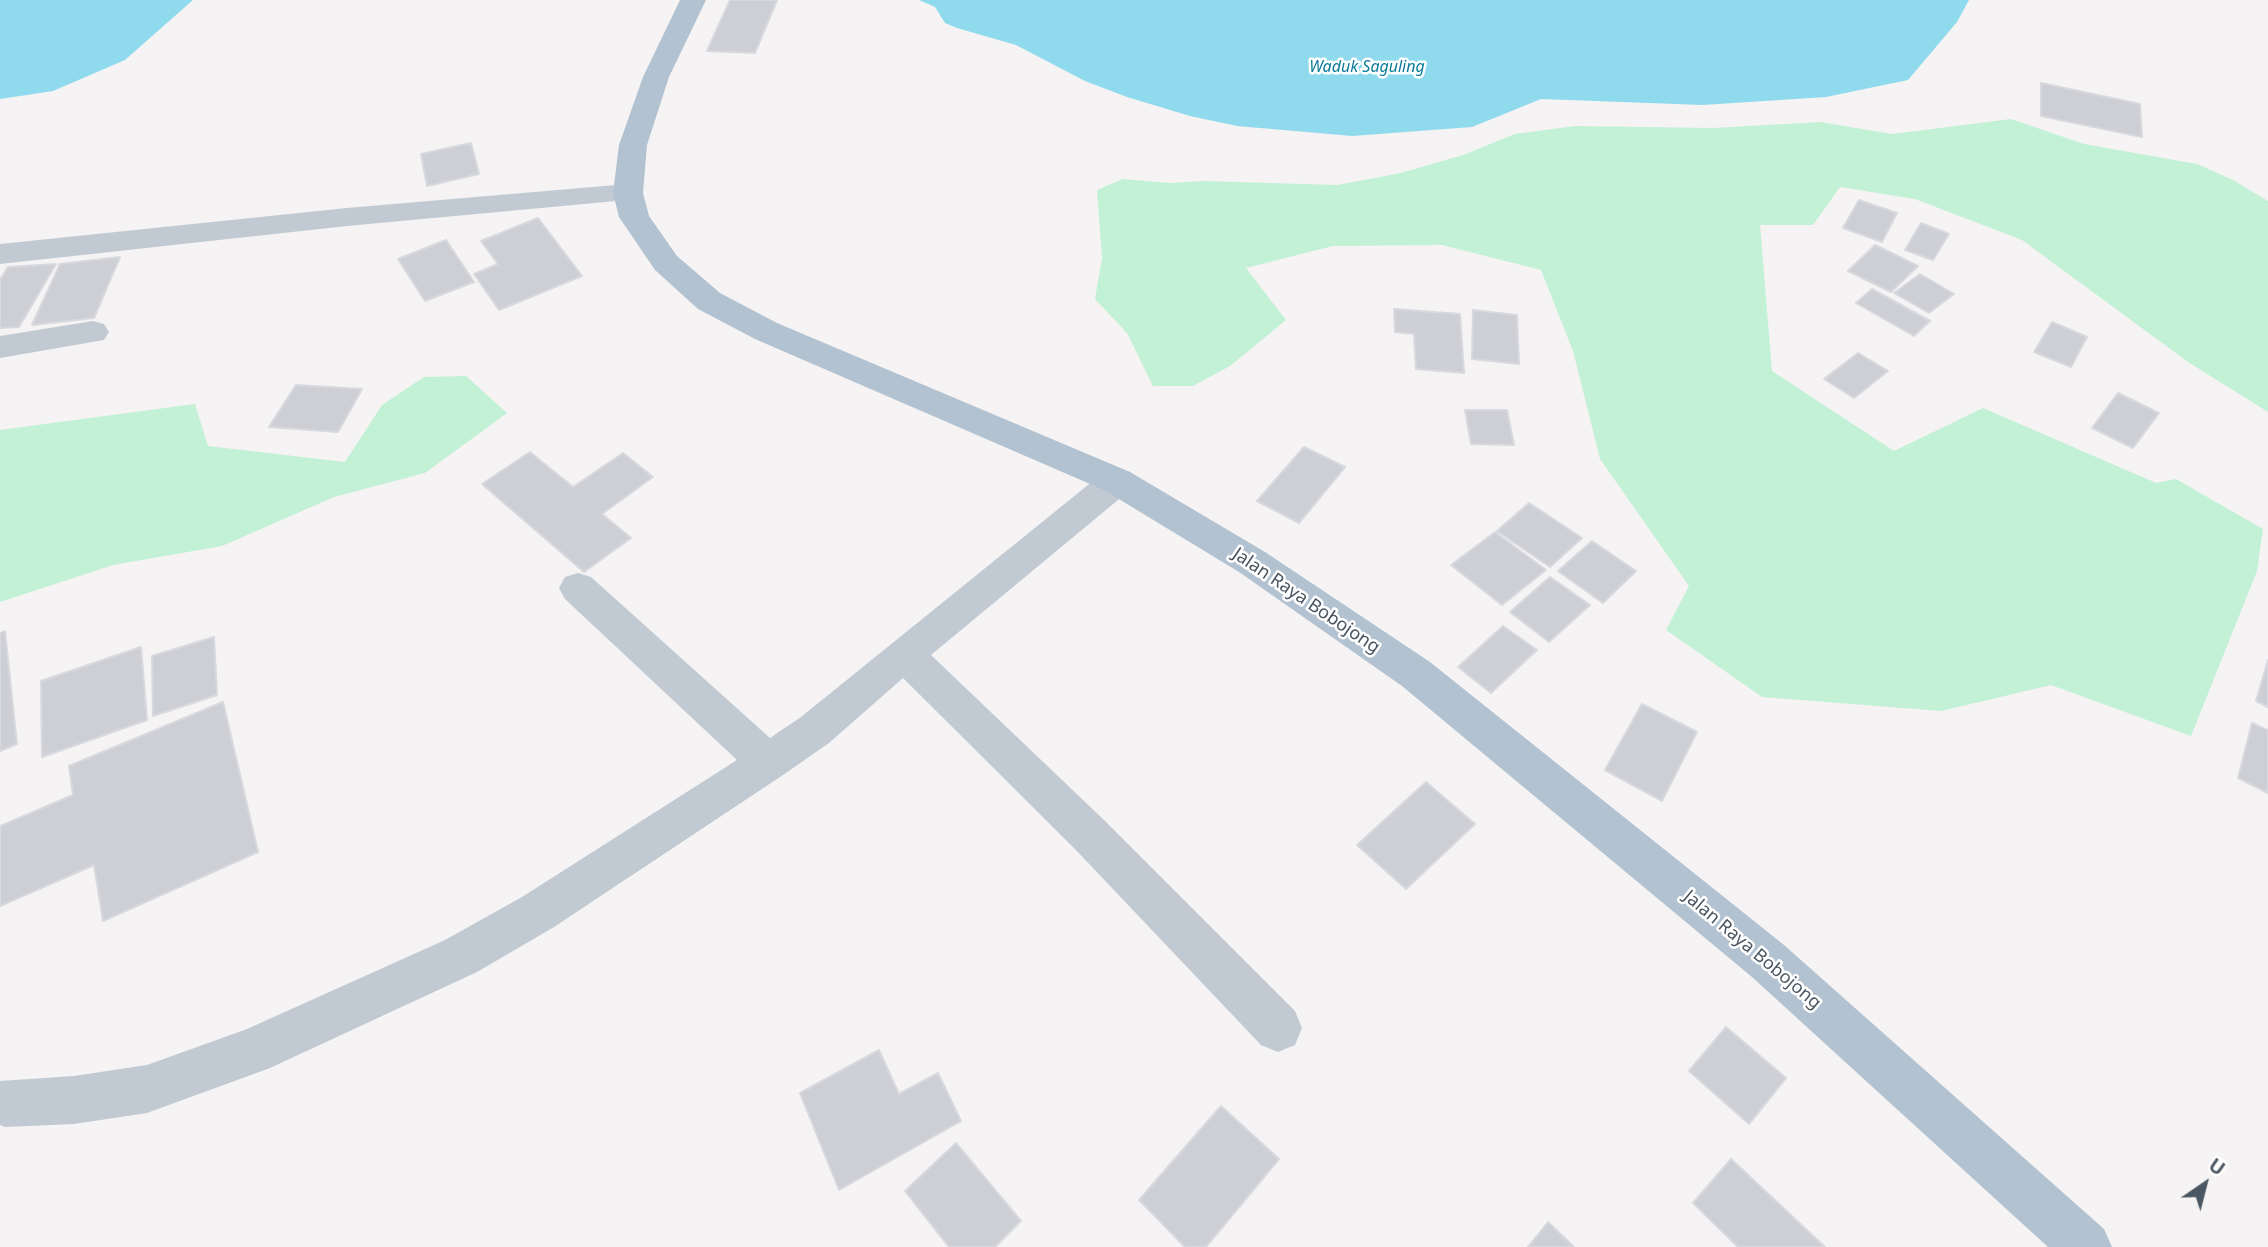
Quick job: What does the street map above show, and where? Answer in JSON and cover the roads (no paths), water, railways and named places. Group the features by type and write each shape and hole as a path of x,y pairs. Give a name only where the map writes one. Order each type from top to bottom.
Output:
{"main road":[{"name":"Jalan Raya Bobojong","path":"693,0 656,77 633,145 628,193 634,216 666,263 709,301 766,331 1117,481 1252,562 1416,674 1769,961 2086,1247"}],"street":[{"path":"0,254 347,217 628,193"},
{"path":"0,347 93,332"},
{"path":"5,1103 74,1100 146,1089 253,1051 461,957 538,912 815,730 1117,481"},
{"path":"578,588 768,762"},
{"path":"904,654 1089,834 1278,1028"}],"water":[{"path":"0,0 193,0 125,60 53,91 0,99"},
{"name":"Waduk Saguling","path":"919,0 1969,0 1957,22 1908,80 1826,97 1703,105 1541,99 1472,127 1352,136 1237,126 1190,116 1127,97 1085,81 1016,45 945,23 935,7"}]}
